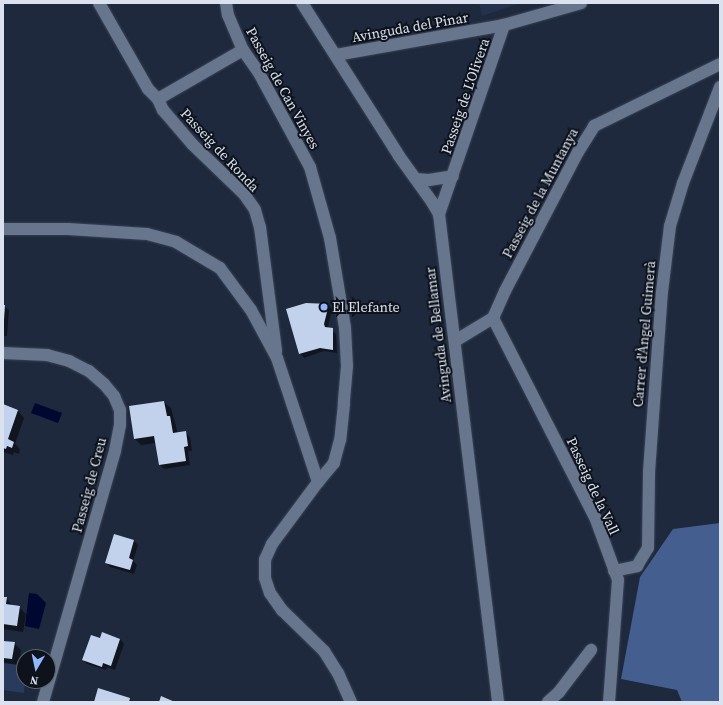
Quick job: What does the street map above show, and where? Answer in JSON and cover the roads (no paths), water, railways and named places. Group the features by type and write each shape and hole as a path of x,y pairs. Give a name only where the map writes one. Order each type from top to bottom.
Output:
{"street":[{"name":"Passeig de Ronda","path":"99,3 148,89 158,99 163,110 192,144 244,194 255,210 260,227 277,358"},
{"name":"Passeig de Can Vinyes","path":"226,3 228,15 243,50 259,73 310,167 330,238 345,328 347,366 341,433 334,463 272,544 264,560 264,578 270,593 282,610 324,651 338,673 351,702"},
{"name":"Avinguda de Bellamar","path":"302,3 399,156 439,214 498,702"},
{"name":"Avinguda del Pinar","path":"336,56 504,26 581,3"},
{"name":"Passeig de L'Olivera","path":"439,214 504,26"},
{"path":"158,99 243,50"},
{"name":"Passeig de la Muntanya","path":"493,318 530,242 578,152 594,126 720,64"},
{"name":"Carrer d'Àngel Guimerà","path":"614,571 637,566 648,548 650,450 662,292 670,226 683,183 720,87"},
{"name":"Passeig de L'Olivera","path":"416,179 429,180 453,176"},
{"path":"3,229 68,230 147,234 176,242 220,268 251,310 277,358 318,482"},
{"path":"455,341 493,318"},
{"name":"Passeig de la Vall","path":"493,318 595,517 618,580 609,702"},
{"name":"Passeig de Creu","path":"3,353 47,355 69,361 89,371 104,384 114,396 120,410 120,425 115,451 43,702"},
{"path":"548,702 559,692 591,650"}],"place":[{"name":"El Elefante","path":"324,307"}]}
